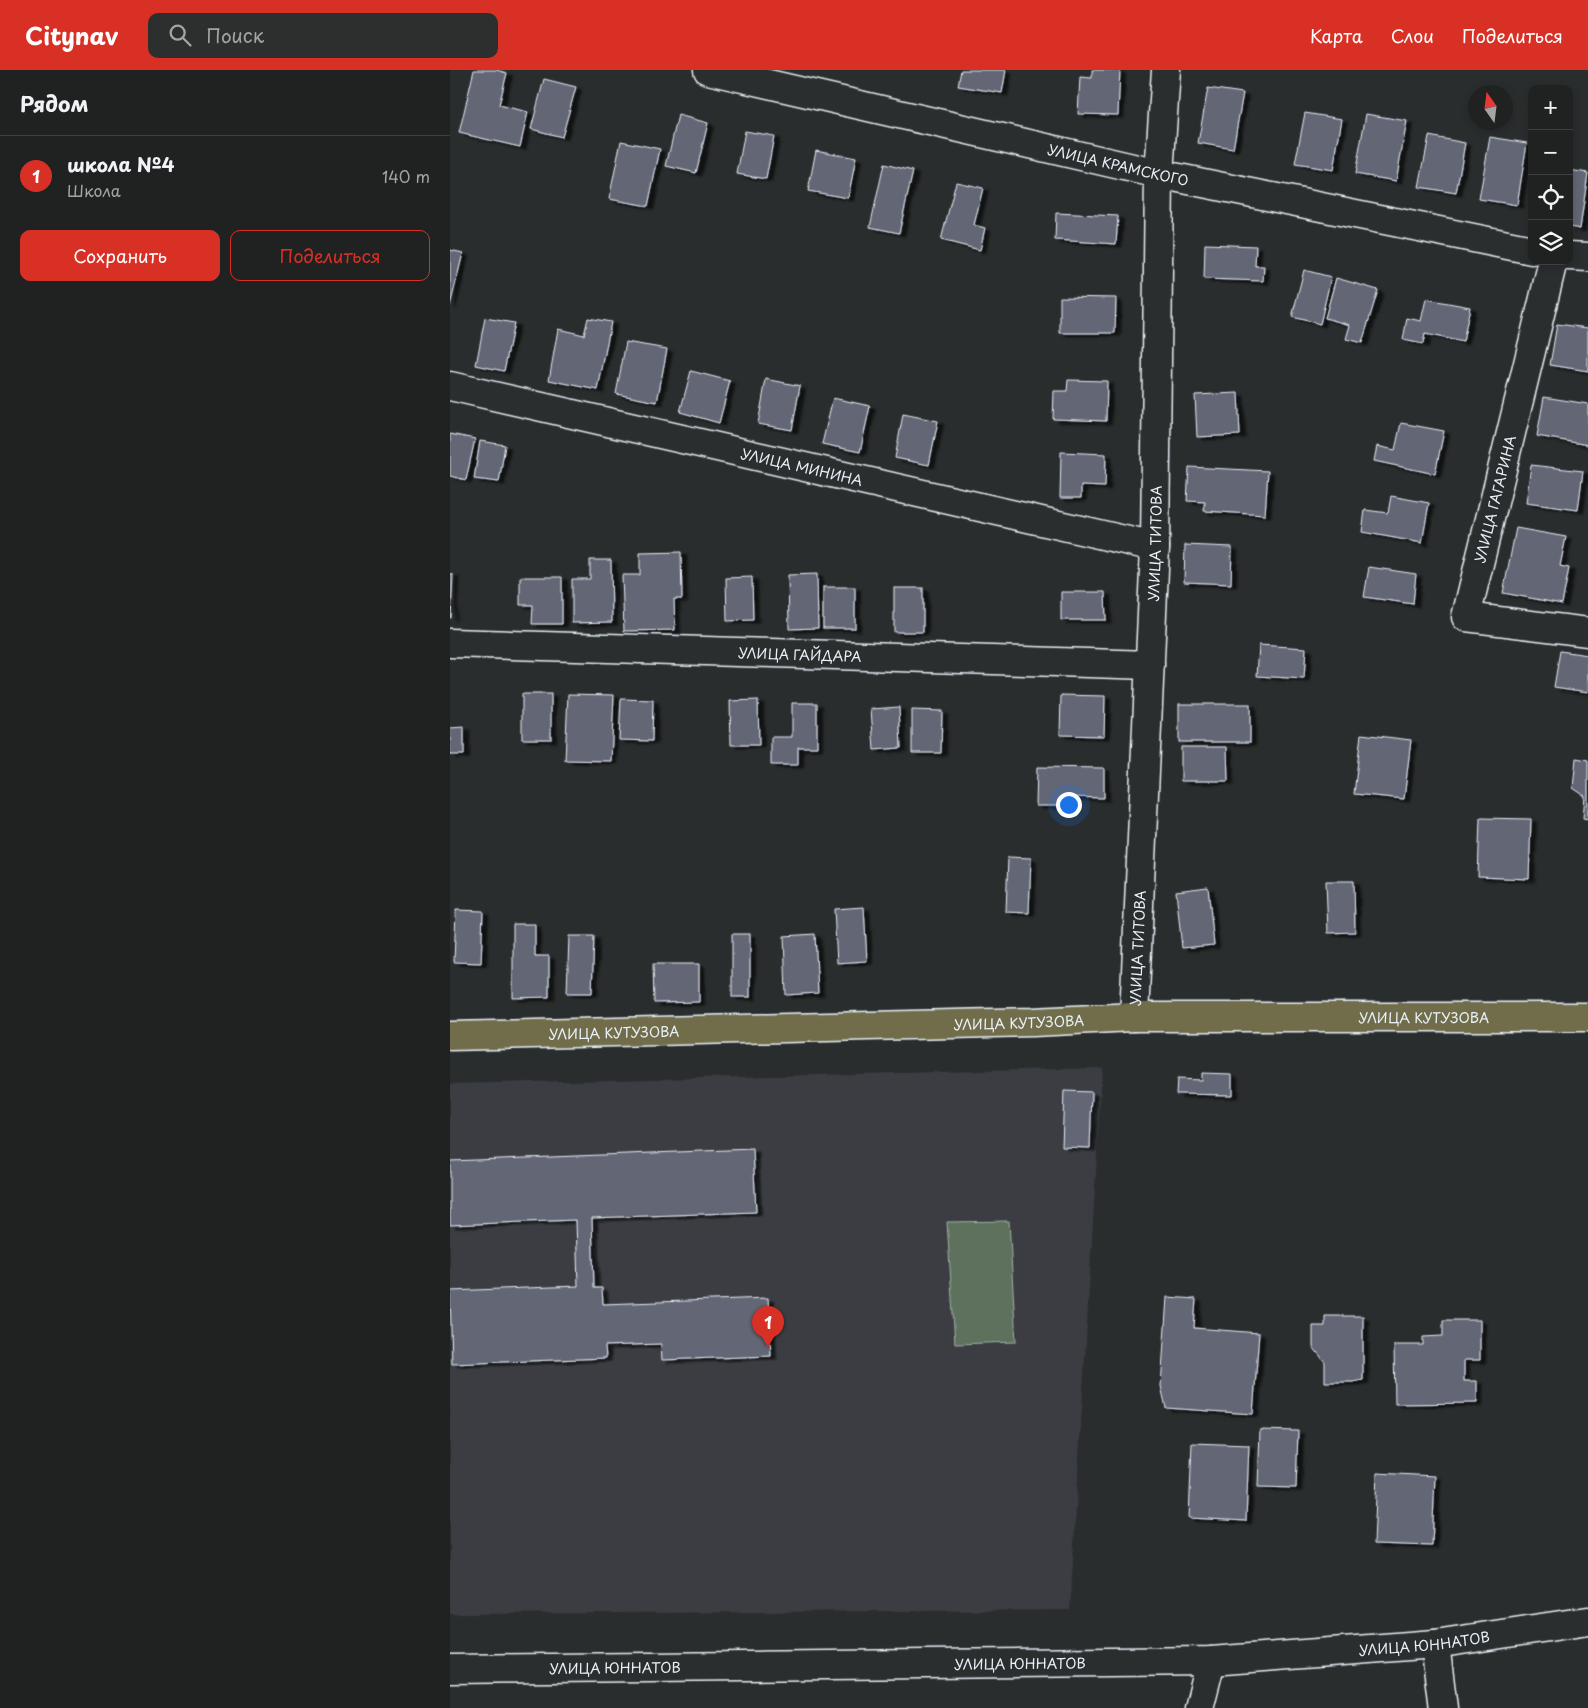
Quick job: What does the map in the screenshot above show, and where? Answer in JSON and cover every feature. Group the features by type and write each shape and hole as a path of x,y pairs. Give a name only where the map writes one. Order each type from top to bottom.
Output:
{"main road":[{"name":"УЛИЦА КУТУЗОВА","path":"450,1036 1033,1022 1134,1017 1588,1017"}],"street":[{"name":"УЛИЦА КРАМСКОГО","path":"708,70 1159,174 1528,249"},
{"name":"УЛИЦА ТИТОВА","path":"1134,1017 1155,547 1159,174 1166,70"},
{"path":"1573,256 1588,257"},
{"name":"УЛИЦА ГАГАРИНА","path":"1553,265 1466,617 1588,632"},
{"name":"УЛИЦА МИНИНА","path":"450,386 1155,547"},
{"name":"УЛИЦА ГАЙДАРА","path":"450,643 1150,666"},
{"name":"УЛИЦА ЮННАТОВ","path":"450,1669 1211,1661 1435,1644 1588,1622"},
{"path":"1435,1644 1443,1708"},
{"path":"1199,1708 1211,1661"}],"shaded area":[{"path":"1102,1068 1070,1610 450,1614 450,1084"}],"green space":[{"path":"1009,1221 1016,1342 955,1344 947,1222"}],"building":[{"path":"474,70 496,70 507,73 499,105 528,112 520,147 459,133"},
{"path":"961,70 1006,70 1002,93 958,86"},
{"path":"1092,70 1120,70 1118,115 1078,114 1080,77 1092,78"},
{"path":"544,79 576,87 562,137 531,129"},
{"path":"1208,88 1243,93 1233,149 1198,143"},
{"path":"1305,113 1342,119 1333,170 1295,164"},
{"path":"1366,114 1407,121 1396,181 1355,174"},
{"path":"678,115 708,123 696,173 666,166"},
{"path":"745,131 774,136 766,179 737,174"},
{"path":"1429,136 1465,143 1456,193 1419,187"},
{"path":"1490,137 1527,143 1517,205 1479,199"},
{"path":"621,141 660,149 648,206 609,199"},
{"path":"816,150 856,158 848,198 808,191"},
{"path":"884,164 913,171 899,233 870,227"},
{"path":"1573,171 1588,173 1580,229 1573,228"},
{"path":"956,182 983,188 974,225 985,228 980,250 941,240"},
{"path":"1056,213 1118,216 1116,244 1055,240"},
{"path":"1205,244 1256,246 1255,266 1264,266 1263,281 1204,279"},
{"path":"450,250 463,253 450,306"},
{"path":"1304,270 1331,277 1320,324 1292,317"},
{"path":"1336,278 1378,290 1362,343 1346,339 1350,325 1325,318"},
{"path":"1060,297 1116,298 1115,333 1060,333"},
{"path":"1426,299 1470,307 1463,342 1425,334 1423,344 1403,340 1407,318 1421,321"},
{"path":"485,318 514,323 504,371 476,365"},
{"path":"588,318 611,322 598,390 549,380 558,329 584,335"},
{"path":"1557,324 1588,328 1588,371 1550,365"},
{"path":"626,342 667,349 657,402 616,394"},
{"path":"691,371 730,381 719,423 680,412"},
{"path":"766,379 800,386 792,430 758,424"},
{"path":"1068,380 1107,381 1106,421 1053,419 1054,391 1067,391"},
{"path":"1238,393 1240,435 1197,437 1195,395"},
{"path":"1544,397 1588,404 1588,445 1537,436"},
{"path":"833,398 870,406 860,452 822,444"},
{"path":"903,414 938,421 929,465 895,458"},
{"path":"1401,423 1444,431 1435,474 1374,461 1377,446 1395,450"},
{"path":"450,434 475,439 466,480 450,476"},
{"path":"480,441 505,445 499,482 474,479"},
{"path":"1061,452 1106,454 1105,487 1081,486 1081,498 1060,498"},
{"path":"1531,465 1583,471 1578,510 1526,503"},
{"path":"1189,467 1268,471 1265,515 1204,511 1205,502 1187,501"},
{"path":"1391,496 1429,503 1422,543 1362,532 1365,510 1388,513"},
{"path":"1516,528 1566,537 1560,566 1569,568 1562,604 1503,593"},
{"path":"1185,545 1232,547 1231,584 1184,582"},
{"path":"681,552 682,599 674,599 675,630 624,631 622,575 640,575 640,553"},
{"path":"590,560 611,560 612,622 572,623 572,579 590,579"},
{"path":"1369,567 1416,574 1413,604 1364,597"},
{"path":"450,574 453,574 451,618 450,618"},
{"path":"817,574 818,628 789,629 788,575"},
{"path":"520,577 562,577 562,624 532,624 533,605 520,605"},
{"path":"752,577 753,620 727,621 726,578"},
{"path":"823,587 855,587 855,628 823,628"},
{"path":"894,588 923,588 923,632 894,632"},
{"path":"1061,592 1105,592 1106,620 1061,620"},
{"path":"1259,645 1306,648 1304,679 1257,676"},
{"path":"1560,651 1588,655 1588,692 1554,687"},
{"path":"522,694 551,694 551,739 522,739"},
{"path":"568,694 614,695 611,761 565,760"},
{"path":"1061,695 1105,696 1104,736 1060,735"},
{"path":"621,699 653,700 652,741 619,740"},
{"path":"758,700 759,745 731,745 730,701"},
{"path":"792,703 817,703 817,747 798,747 798,765 771,765 771,737 792,737"},
{"path":"1179,704 1250,704 1250,742 1179,742"},
{"path":"899,707 901,748 874,750 871,709"},
{"path":"912,710 942,711 941,753 912,753"},
{"path":"464,727 464,755 450,755 450,728"},
{"path":"1361,734 1411,740 1404,799 1354,794"},
{"path":"1181,747 1227,747 1228,781 1181,781"},
{"path":"1576,758 1588,760 1588,819 1583,818 1585,796 1573,788"},
{"path":"1037,767 1104,768 1104,798 1067,797 1067,806 1036,806"},
{"path":"1480,818 1531,819 1529,879 1478,877"},
{"path":"1008,857 1031,858 1029,913 1006,912"},
{"path":"1326,881 1354,881 1355,932 1328,933"},
{"path":"1208,887 1214,945 1182,948 1176,891"},
{"path":"864,907 867,961 837,963 834,909"},
{"path":"456,910 483,911 481,963 454,962"},
{"path":"513,924 535,924 535,956 549,956 549,997 513,998"},
{"path":"732,934 750,934 750,997 732,997"},
{"path":"815,934 818,993 786,995 784,936"},
{"path":"569,936 594,936 592,993 567,993"},
{"path":"653,964 699,964 699,1002 654,1003"},
{"path":"1201,1073 1232,1074 1232,1095 1176,1094 1177,1079 1201,1080"},
{"path":"1064,1091 1092,1092 1090,1148 1062,1147"},
{"path":"753,1149 756,1212 592,1218 594,1288 602,1288 603,1304 768,1298 771,1356 662,1360 661,1344 605,1346 606,1358 452,1364 450,1291 578,1286 576,1220 450,1225 450,1161"},
{"path":"1167,1297 1196,1299 1194,1328 1259,1333 1253,1414 1166,1408 1161,1386"},
{"path":"1325,1316 1363,1316 1363,1380 1325,1382 1325,1362 1313,1347 1313,1326 1325,1326"},
{"path":"1443,1320 1480,1320 1480,1360 1464,1360 1464,1381 1477,1381 1477,1403 1395,1404 1394,1345 1423,1345 1423,1337 1443,1336"},
{"path":"1260,1430 1298,1431 1296,1488 1258,1487"},
{"path":"1192,1443 1249,1445 1246,1521 1189,1518"},
{"path":"1377,1473 1435,1476 1432,1546 1374,1544"}],"place":[{"name":"школа №4","path":"768,1347"}]}
